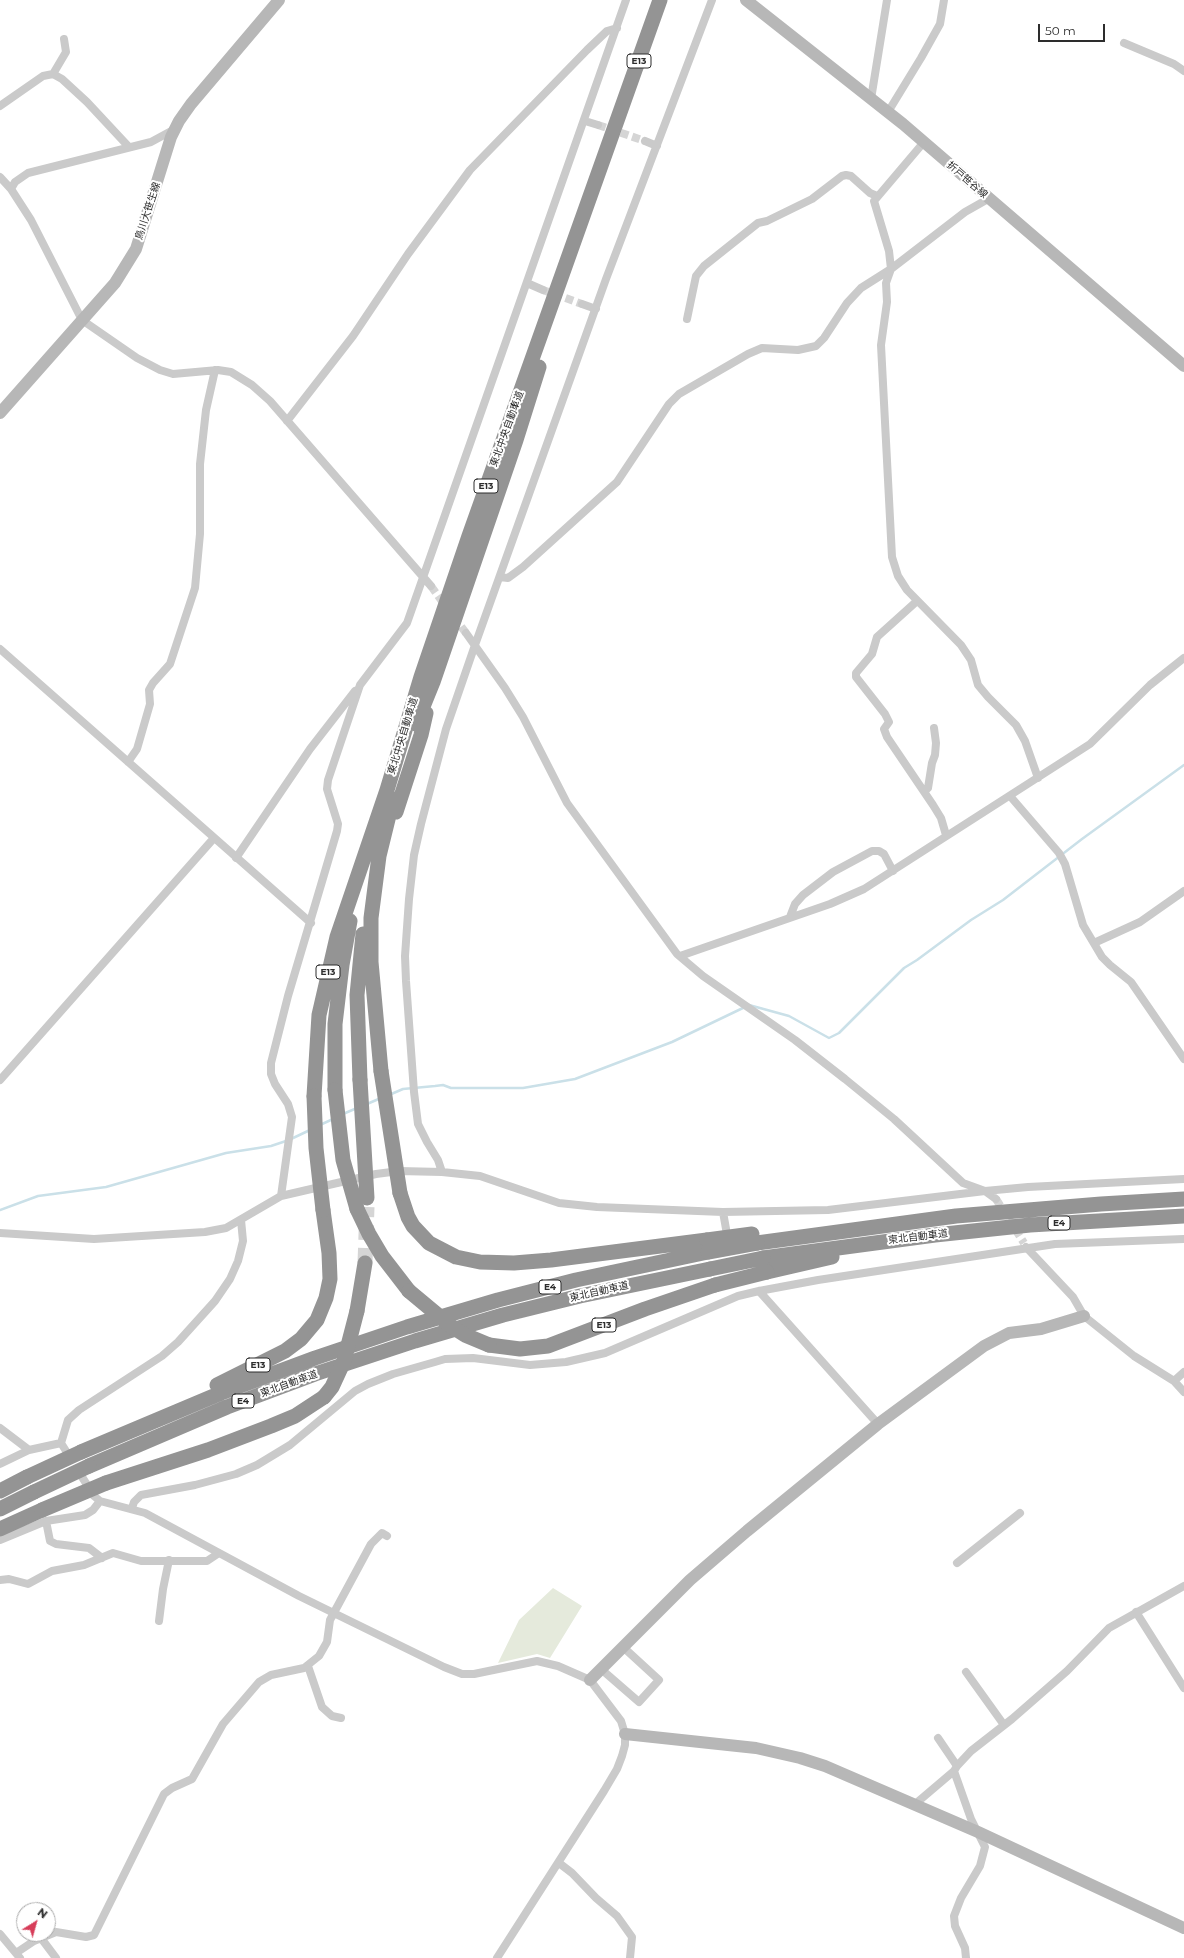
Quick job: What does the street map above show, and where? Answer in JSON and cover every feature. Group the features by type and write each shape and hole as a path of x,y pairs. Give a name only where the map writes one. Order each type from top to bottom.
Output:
{"highway":[{"name":"東北中央自動車道","path":"372,855 389,784 427,679 471,528 660,0"},
{"name":"E13","path":"372,855 370,962 381,1071 400,1193 410,1222 429,1243 456,1257 480,1262 508,1263 708,1246 756,1238 926,1216 956,1216"},
{"name":"E13","path":"372,855 358,971 357,1018 364,1205 369,1234 382,1256 409,1290 451,1326 465,1335 489,1345 520,1349 548,1346 652,1306 715,1285 765,1265"},
{"name":"E13","path":"364,1205 343,1160 335,1090 334,1055 338,995 347,936 372,855"},
{"name":"E13","path":"85,1450 275,1357 301,1339 317,1320 323,1308 329,1287 330,1266 316,1148 314,1096 316,1044 324,989 337,937 372,855"},
{"name":"東北自動車道","path":"956,1216 1184,1199"},
{"name":"東北自動車道","path":"0,1509 89,1466 227,1407 315,1374 415,1341 503,1315 580,1296 710,1268 765,1265 935,1235 1030,1225 1184,1216"},
{"name":"東北自動車道","path":"0,1491 85,1450 168,1414 315,1358 407,1327 498,1300 708,1246"},
{"path":"0,1529 44,1516 106,1483 208,1450 271,1426 295,1416 324,1397 335,1381 344,1362 357,1312 365,1263"}],"street":[{"name":"鳥川大笹生線","path":"0,413 115,283 136,249 175,128 191,104 279,0"},
{"path":"236,858 310,748 407,622 528,283 626,0"},
{"path":"442,1172 438,1160 418,1124 414,1092 405,956 414,855 426,802 442,741 475,645 596,309 712,0"},
{"name":"折戸笹谷線","path":"746,0 924,142 988,199 1184,366"},
{"path":"871,99 887,0"},
{"path":"888,112 922,58 940,24 944,0"},
{"path":"287,421 353,336 408,254 470,170 587,50 607,31 617,28"},
{"path":"53,74 66,52 64,39"},
{"path":"1124,43 1174,64 1184,71"},
{"path":"0,106 43,76 53,74 62,79 87,102 128,146"},
{"path":"585,121 598,125"},
{"path":"11,189 15,182 28,173 128,146 151,142 175,128"},
{"path":"645,141 657,146"},
{"path":"924,142 874,201 889,251 891,269 886,283 887,302 881,345 892,557 898,576 917,601 960,645 971,660 978,685 988,697 1016,724 1025,741 1038,778"},
{"path":"687,319 696,276 704,266 758,223 767,221 812,199 842,176 846,175 851,176 870,193 877,196"},
{"path":"0,177 11,189 31,220 82,320 137,358 160,370 173,374 215,370 231,372 242,377 270,401 431,586"},
{"path":"500,577 508,578 523,567 617,482 669,404 679,394 748,354 762,348 798,350 816,346 824,338 847,303 862,288 891,269 965,212 988,199"},
{"path":"528,283 543,290"},
{"path":"582,304 596,309"},
{"path":"128,762 137,749 150,704 149,690 153,683 170,664 195,588 200,534 200,464 206,410 215,370"},
{"path":"917,601 877,637 872,654 856,673 856,677 879,704 888,719 889,722 884,729 886,737 904,764 925,791 941,818 946,835"},
{"path":"466,633 505,688 523,718 567,803 680,956 703,976 795,1040 845,1078 894,1119 963,1183 985,1191 996,1198"},
{"path":"0,650 311,923"},
{"path":"680,956 830,904 864,889 1090,744 1150,685 1184,658"},
{"path":"281,1196 292,1117 288,1104 275,1084 271,1074 271,1063 288,996 311,923 337,831 338,824 327,789 328,780 360,685"},
{"path":"925,791 928,788 932,763 935,755 936,743 934,728"},
{"path":"1010,796 1059,853 1065,864 1083,925 1094,944 1110,965 1131,982 1184,1059"},
{"path":"0,1080 214,838"},
{"path":"790,917 795,904 803,894 833,872 872,851 879,851 884,854 893,871"},
{"path":"1094,944 1140,922 1184,891"},
{"path":"0,1233 88,1239 205,1232 226,1228 281,1196 376,1174 399,1171 442,1172 480,1176 532,1195 571,1204 723,1212 828,1210 1028,1187 1184,1179"},
{"path":"723,1212 738,1296"},
{"path":"241,1220 243,1241 238,1261 215,1301 178,1342 162,1356 89,1404 68,1420 61,1443 94,1496 100,1501 113,1506 132,1508 145,1513 219,1553 444,1667 462,1674 474,1674 537,1661 558,1666 590,1680 621,1721 626,1734 625,1745 617,1769 559,1863 497,1958"},
{"path":"132,1508 134,1502 141,1495 195,1485 236,1474 257,1465 290,1445 355,1391 393,1374 445,1360 473,1358 530,1365 546,1365 584,1359 636,1341 738,1296 760,1291 1025,1246 1184,1239"},
{"path":"1025,1246 1073,1297 1084,1316 1134,1356 1174,1381 1184,1392"},
{"path":"760,1291 878,1424"},
{"path":"590,1680 690,1580 878,1424 997,1338 1009,1333 1041,1329 1084,1316"},
{"path":"1174,1381 1184,1372"},
{"path":"0,1428 29,1450"},
{"path":"0,1464 29,1450 61,1443"},
{"path":"0,1540 44,1516 85,1515 93,1510 100,1501"},
{"path":"957,1563 1020,1513"},
{"path":"44,1516 50,1541 63,1545 89,1548 102,1558"},
{"path":"56,1932 86,1937 94,1935 162,1799 168,1790 192,1779 223,1724 260,1682 271,1676 308,1666 324,1649 330,1620 371,1544 382,1533 387,1536"},
{"path":"0,1580 9,1579 28,1584 52,1571 84,1565 113,1553 141,1561 207,1561 219,1553"},
{"path":"159,1621 168,1560"},
{"path":"914,1805 955,1769 971,1751 1067,1671 1109,1628 1184,1586"},
{"path":"1136,1612 1184,1688"},
{"path":"601,1669 639,1702 659,1680 623,1647"},
{"path":"308,1666 322,1707 332,1716 341,1718"},
{"path":"966,1672 1004,1725"},
{"path":"626,1734 756,1748 800,1758 825,1766 978,1832 1184,1928"},
{"path":"938,1738 955,1769 985,1847 980,1866 961,1898 954,1916 955,1926 965,1948 966,1958"},
{"path":"559,1863 572,1873 596,1898 617,1916 632,1937 630,1958"},
{"path":"0,1934 18,1955 36,1942"},
{"path":"44,1942 56,1958"}],"shaded area":[{"path":"553,1588 582,1606 550,1658 537,1654 498,1663 519,1620"}],"waterway":[{"path":"749,1005 789,1016 829,1038 839,1033 904,968 971,920 1003,900 1082,839 1184,765"},
{"path":"389,1095 403,1089 443,1085 451,1088 523,1088 575,1079 672,1042 745,1007"},
{"path":"367,1104 381,1098"},
{"path":"343,1114 357,1108"},
{"path":"320,1125 333,1119"},
{"path":"291,1139 310,1130"},
{"path":"0,1210 38,1196 106,1187 226,1153 271,1146 286,1141"}],"tunnel":[{"path":"598,125 645,141"},
{"path":"543,290 582,304"},
{"path":"431,586 446,607"},
{"path":"454,617 466,633"},
{"path":"996,1199 1024,1243"},
{"path":"365,1263 367,1207"}]}
